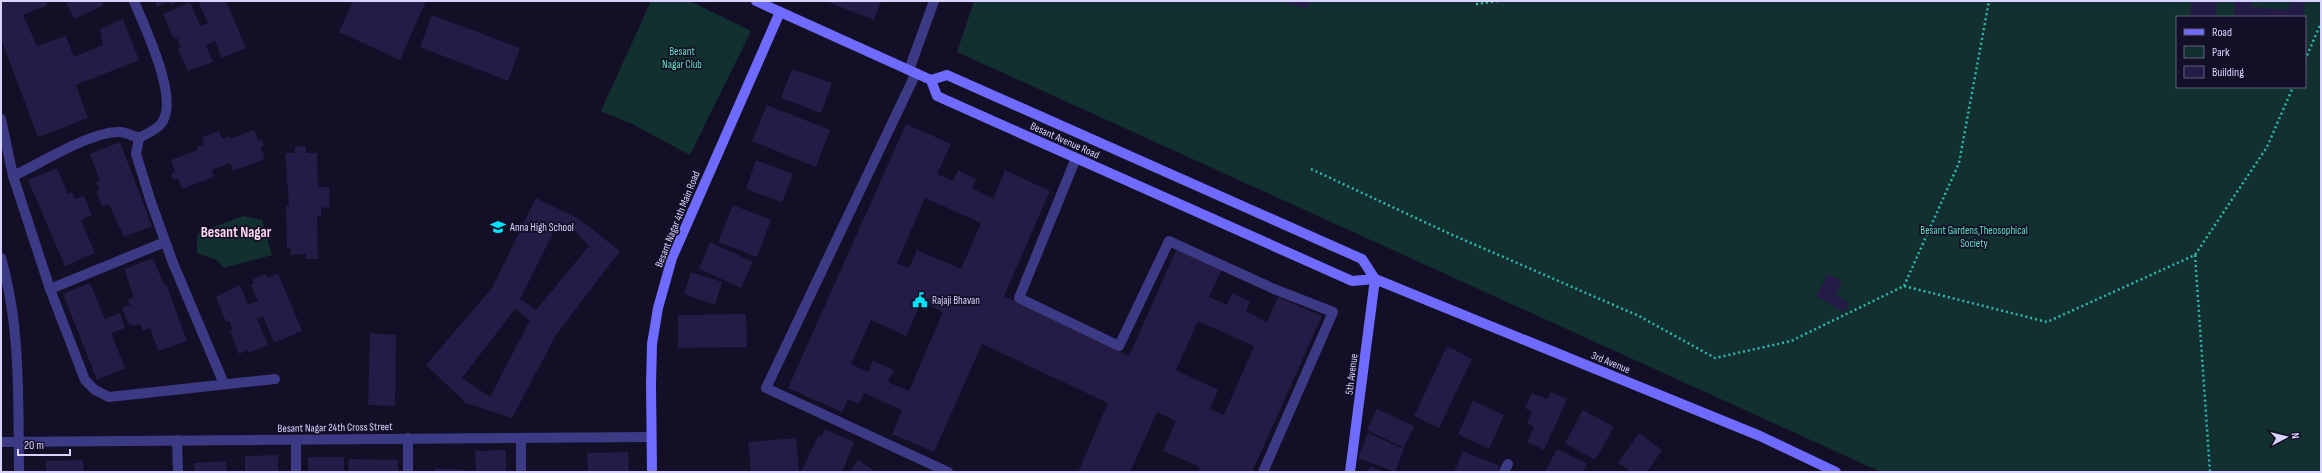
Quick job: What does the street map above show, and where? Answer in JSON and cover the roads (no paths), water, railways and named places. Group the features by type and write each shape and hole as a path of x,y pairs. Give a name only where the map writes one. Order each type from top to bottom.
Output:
{"main road":[{"path":"756,1 931,80 947,75 1362,259 1375,279"},
{"name":"Besant Nagar 4th Main Road","path":"652,472 652,344 658,308 672,258 780,12"},
{"name":"Besant Avenue Road","path":"931,80 937,96 1352,281 1375,279"},
{"name":"5th Avenue","path":"1350,472 1375,279"},
{"name":"3rd Avenue","path":"1375,279 1760,436 1836,472"}],"street":[{"path":"134,1 166,90 167,104 166,115 160,125 139,138 136,154 165,242 224,384"},
{"path":"934,1 913,72 766,388 948,472"},
{"path":"1,119 13,176 50,289 85,380 95,390 109,397 275,379"},
{"path":"13,176 60,152 99,136 121,132 139,138"},
{"path":"1076,158 1019,298 1119,346 1168,241 1274,289 1333,312 1263,472"},
{"path":"50,289 165,242"},
{"path":"1,258 9,290 14,335 18,395 19,472"},
{"name":"Besant Nagar 24th Cross Street","path":"1,442 652,437"},
{"path":"408,438 408,472"},
{"path":"521,438 521,472"},
{"path":"178,440 178,472"},
{"path":"296,440 296,472"}],"place":[{"name":"Anna High School","path":"498,227"},
{"name":"Rajaji Bhavan","path":"920,300"}],"district":[{"name":"Besant Nagar","path":"236,232"}],"park label":[{"name":"Besant Nagar Club","path":"682,57"},
{"name":"Besant Gardens,Theosophical Society","path":"1974,236"}]}
